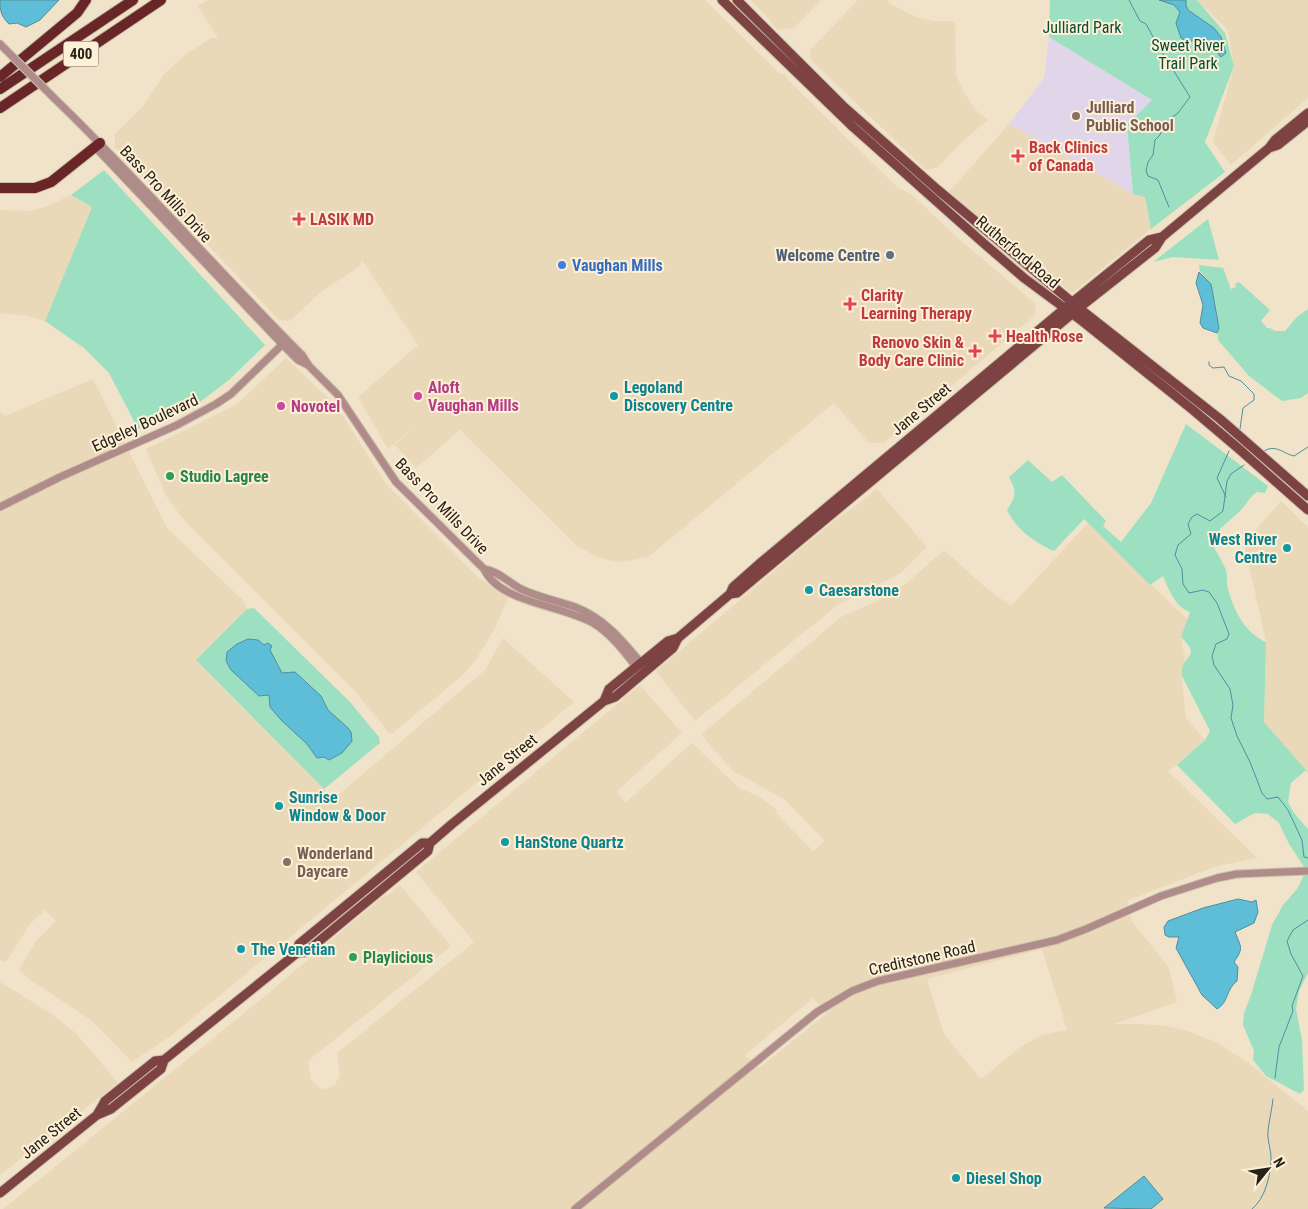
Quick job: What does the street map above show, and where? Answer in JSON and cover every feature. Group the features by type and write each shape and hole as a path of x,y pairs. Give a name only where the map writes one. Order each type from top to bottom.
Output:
{"highway":[{"path":"0,77 62,27 77,13 86,0"},
{"path":"115,12 126,0"},
{"name":"400","path":"0,89 133,0"},
{"name":"400","path":"0,108 161,0"},
{"path":"0,188 20,189 44,185 65,172 98,145"}],"main road":[{"name":"Rutherford Road","path":"722,0 853,127 973,235 1024,278 1071,307 1220,419 1308,496"},
{"name":"Rutherford Road","path":"737,0 842,105 1071,307 1308,510"},
{"name":"Jane Street","path":"0,1193 96,1115 111,1109 161,1069 164,1060 297,953 299,944 422,843 430,843 604,701 615,697 641,667 673,648 678,638 730,594 733,587 759,564 1071,307 1155,248 1162,237 1308,113"},
{"name":"Jane Street","path":"1269,148 1278,145 1308,121"}],"street":[{"name":"Bass Pro Mills Drive","path":"3,47 55,99 284,342 302,356 309,366 338,395 396,482 484,569 492,570 522,590 551,601 576,607 590,614 620,637 641,667"},
{"name":"Edgeley Boulevard","path":"0,507 60,477 210,408 231,394 284,342"},
{"name":"Creditstone Road","path":"574,1209 818,1012 852,991 900,975 1057,940 1161,896 1217,878 1237,874 1308,871"}],"shaded area":[{"path":"208,0 705,0 780,74 785,74 788,80 899,189 910,193 960,240 1036,304 1035,315 884,443 869,443 834,403 648,557 619,562 600,558 578,547 461,429 416,468 395,445 420,423 388,449 358,397 418,345 362,260 359,267 322,291 290,321 279,320 115,147 115,134 143,106 164,74 185,55 211,38 218,38 198,6"},
{"path":"751,0 821,0 794,28 777,30"},
{"path":"858,0 887,0 890,4 916,17 934,21 955,21 956,74 963,91 975,109 988,120 964,140 938,167 926,170 811,60 810,50"},
{"path":"1197,0 1308,0 1308,98 1231,165 1213,142 1234,66 1228,30"},
{"name":"Julliard Public School","path":"1049,37 1152,100 1127,125 1133,194 1009,124 1044,78"},
{"path":"1009,124 1133,194 1145,197 1151,229 1072,293 949,192"},
{"path":"71,195 92,207 45,321 27,316 0,313 0,210 31,211"},
{"path":"286,358 332,402 345,419 386,484 478,577 508,598 493,632 475,661 464,674 393,733 389,733 355,691 184,520 166,496 146,449 236,405"},
{"path":"93,379 167,528 243,600 247,609 197,661 324,789 331,801 485,670 503,638 574,702 172,1035 132,1062 92,1021 29,979 19,970 36,941 56,921 45,910 30,924 6,962 0,960 0,411 5,416"},
{"path":"875,489 878,490 927,547 901,573 839,604 695,721 656,671 830,524 868,497"},
{"path":"1281,501 1308,527 1308,774 1264,722 1266,642 1244,543"},
{"path":"1088,523 1188,620 1181,637 1185,660 1181,671 1186,718 1205,740 1168,771 1257,858 1214,867 1127,901 1131,920 1169,968 1177,1002 1114,1024 1166,1026 1185,1030 1216,1042 1247,1062 1308,1111 1308,1209 3,1209 254,1005 386,894 387,896 400,885 451,946 308,1061 311,1080 322,1090 334,1086 340,1076 337,1053 474,942 416,872 640,685 682,733 617,791 625,803 692,743 739,788 760,797 778,811 776,813 813,851 825,841 784,799 733,771 702,734 841,617 879,600 907,583 944,550 985,587 1011,606","holes":["1042,949 1067,1030 1042,1035 1020,1047 981,1079 944,1034 927,979","813,998 826,1014 759,1068 745,1055"]},
{"path":"0,982 50,1013 76,1033 118,1083 0,1175"}],"green space":[{"name":"Sweet River Trail Park","path":"1050,0 1197,0 1225,33 1234,66 1205,142 1225,172 1151,229 1145,197 1133,194 1127,125 1152,100 1049,37"},
{"path":"104,170 265,345 229,380 196,405 138,429 109,373 84,348 45,321 92,207 71,195"},
{"path":"1208,219 1219,260 1173,257 1153,262"},
{"path":"1199,265 1223,268 1231,289 1236,287 1235,284 1239,282 1270,310 1261,321 1267,328 1275,331 1285,331 1297,317 1308,309 1308,393 1301,398 1282,401 1249,376 1218,340 1211,284 1200,271"},
{"path":"1186,424 1268,486 1265,493 1257,492 1252,496 1211,542 1226,570 1228,589 1237,613 1252,633 1266,642 1264,722 1306,770 1291,783 1288,802 1294,813 1308,829 1308,973 1299,991 1296,1009 1302,1040 1304,1090 1300,1094 1266,1076 1253,1060 1254,1051 1243,1025 1244,1013 1272,925 1283,905 1297,889 1304,875 1304,867 1289,844 1279,823 1268,814 1255,813 1235,824 1177,765 1205,740 1210,731 1182,676 1183,664 1191,652 1189,646 1181,637 1190,612 1176,602 1163,576 1150,585 1084,519 1054,551 1027,535 1015,523 1007,510 1014,494 1009,477 1028,460 1052,482 1062,475 1106,521 1103,526 1121,542 1151,503"},
{"path":"254,608 350,702 379,737 380,743 324,789 196,660 247,609"}],"water":[{"path":"0,0 59,0 40,20 26,27 17,23 9,24 2,13"},
{"path":"1159,0 1186,0 1188,10 1214,28 1221,37 1226,53 1221,57 1209,43 1200,39 1188,42 1181,38 1176,23 1180,12 1174,5"},
{"path":"1199,272 1211,284 1219,328 1217,333 1203,328 1200,323 1203,305 1196,283"},
{"path":"248,639 258,640 264,645 268,643 272,646 270,650 282,673 295,672 321,696 328,710 348,728 351,732 352,741 342,753 329,760 324,757 317,758 307,744 270,707 269,695 259,696 231,670 226,661 227,652 237,644"},
{"path":"1238,899 1252,902 1256,900 1258,912 1254,923 1235,932 1240,947 1239,954 1234,962 1238,967 1237,981 1233,984 1224,1003 1217,1009 1202,995 1176,948 1179,937 1165,935 1164,927 1168,921 1203,908"},
{"path":"1144,1176 1163,1199 1151,1209 1104,1208"}],"waterway":[{"path":"1129,0 1140,21 1146,24 1190,97 1178,113 1163,124 1160,135 1155,140 1153,155 1148,162 1146,171 1148,176 1158,180 1169,207"},
{"path":"1209,362 1209,365 1213,368 1224,367 1229,376 1241,381 1254,394 1254,400 1243,408 1240,429"},
{"path":"1264,451 1272,448 1294,456 1308,447"},
{"path":"1226,497 1217,478 1229,451"},
{"path":"1244,465 1231,474 1227,481 1223,511 1210,521 1197,514 1192,517 1188,524 1191,534 1178,545 1175,555 1182,569 1183,584 1189,593 1203,590 1209,592 1217,603 1229,634 1227,639 1216,644 1212,656 1214,665 1230,689 1233,705 1231,718 1237,736 1262,793 1267,799 1278,797 1288,810 1302,840 1304,857 1308,858"},
{"path":"1275,1078 1279,1047 1293,1011 1292,1006 1303,976 1291,954 1287,941 1293,930 1308,920"},
{"path":"1252,1209 1257,1205 1264,1193 1270,1172 1271,1155 1268,1127 1273,1099"}],"place":[{"name":"Julliard Public School","path":"1076,116"},
{"name":"Back Clinics of Canada","path":"1018,156"},
{"name":"LASIK MD","path":"299,219"},
{"name":"Welcome Centre","path":"890,255"},
{"name":"Vaughan Mills","path":"562,265"},
{"name":"Clarity Learning Therapy","path":"850,304"},
{"name":"Health Rose","path":"995,336"},
{"name":"Renovo Skin & Body Care Clinic","path":"975,351"},
{"name":"Aloft Vaughan Mills","path":"418,396"},
{"name":"Legoland Discovery Centre","path":"614,396"},
{"name":"Novotel","path":"281,406"},
{"name":"Studio Lagree","path":"170,476"},
{"name":"West River Centre","path":"1287,548"},
{"name":"Caesarstone","path":"809,590"},
{"name":"Sunrise Window & Door","path":"279,806"},
{"name":"HanStone Quartz","path":"505,842"},
{"name":"Wonderland Daycare","path":"287,862"},
{"name":"The Venetian","path":"241,949"},
{"name":"Playlicious","path":"353,957"},
{"name":"Diesel Shop","path":"956,1178"}],"park label":[{"name":"Julliard Park","path":"1082,27"}]}
